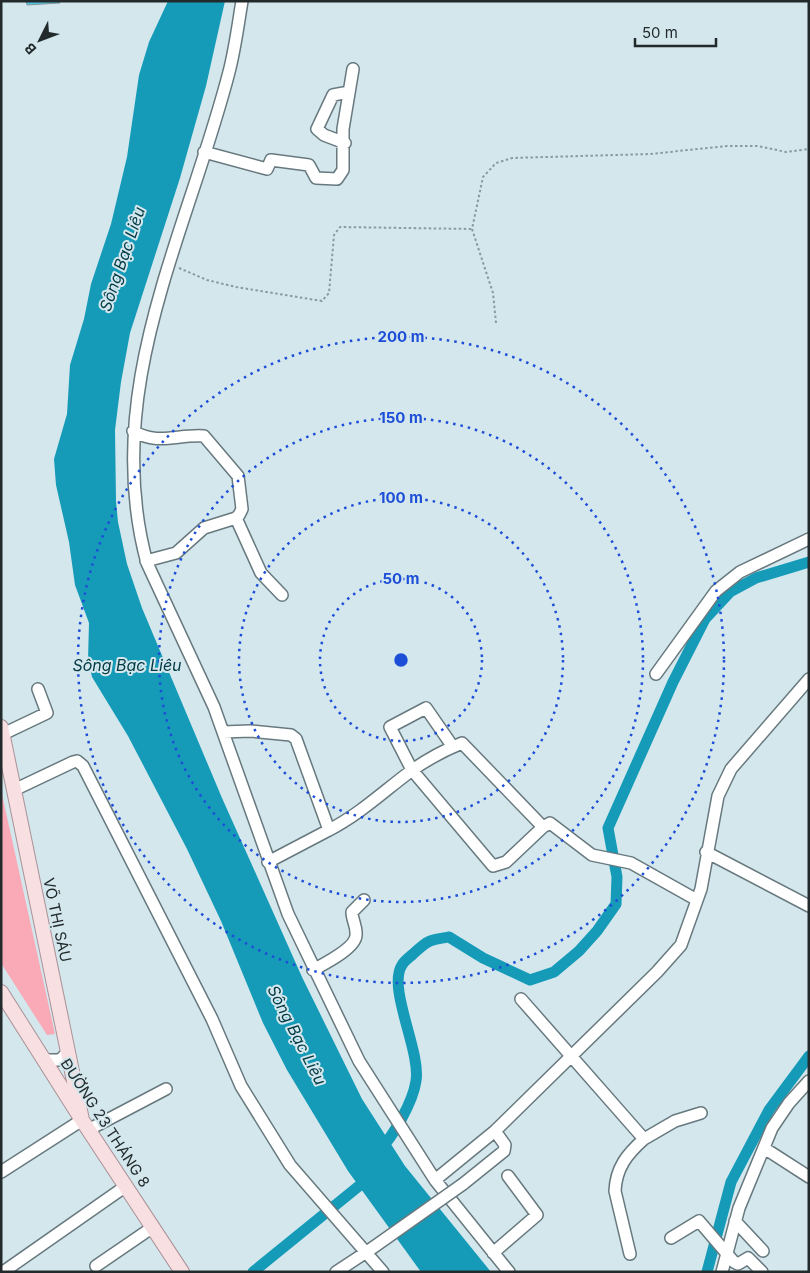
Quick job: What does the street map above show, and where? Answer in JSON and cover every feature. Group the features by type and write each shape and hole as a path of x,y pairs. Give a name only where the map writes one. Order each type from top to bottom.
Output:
{"main road":[{"name":"VÕ THỊ SÁU","path":"2,731 68,1052 85,1125"},
{"name":"ĐƯỜNG 23 THÁNG 8","path":"1,992 85,1125 182,1272"}],"street":[{"path":"242,1 229,72 151,323 133,431 133,474 141,542 146,561 184,637 223,732 288,914 359,1061 404,1135 435,1180 509,1272"},
{"path":"204,152 266,169 272,160 308,165 316,178 337,179 343,170 344,129 353,69"},
{"path":"344,143 324,135 317,129 333,94 349,92"},
{"path":"133,431 146,438 156,440 204,436 238,476 242,509 236,518 204,528 176,553 146,561"},
{"path":"236,518 261,573 282,595"},
{"path":"656,674 716,591 740,572 809,539"},
{"path":"435,1180 495,1131 681,945 697,900 718,796 727,776 809,679"},
{"path":"2,731 47,713 38,689"},
{"path":"453,746 426,708 390,728 412,770 493,866 506,862 543,827 552,824 592,855 631,863 697,900"},
{"path":"223,732 282,734 291,735 296,739 329,830"},
{"path":"268,862 345,822 380,797 412,770 453,746 462,743 466,744 543,827"},
{"path":"14,790 73,762 76,761 83,766 212,1019 241,1086 290,1165 369,1250 383,1272"},
{"path":"706,852 809,906"},
{"path":"314,970 339,956 355,941 356,935 352,912 364,900"},
{"path":"521,999 644,1139"},
{"path":"44,1060 56,1062 68,1052"},
{"path":"722,1272 735,1221 772,1128 809,1081"},
{"path":"1,1172 85,1125 166,1090"},
{"path":"630,1254 615,1191 615,1181 623,1161 644,1139 675,1121 701,1113"},
{"path":"336,1272 464,1184 504,1151 506,1145 495,1131"},
{"path":"764,1148 809,1177"},
{"path":"493,1253 537,1215 508,1176"},
{"path":"3,1272 126,1186"},
{"path":"671,1238 699,1221 736,1264 748,1258 762,1272"},
{"path":"735,1221 763,1251"},
{"path":"96,1266 153,1227"}],"path":[{"path":"496,323 492,293 472,229 483,177 496,163 502,160 555,155 650,154 728,146 758,146 786,152 809,149"},
{"path":"168,264 207,280 236,288 322,301 329,293 334,235 340,227 472,229"}],"shaded area":[{"path":"1,790 55,1034 47,1035 1,963"}],"water":[{"name":"Sông Bạc Liêu","path":"168,1 225,1 206,86 180,178 130,333 121,382 115,430 116,501 118,522 127,564 142,608 222,798 302,977 362,1099 405,1166 491,1272 421,1272 348,1171 287,1070 263,1023 221,921 187,849 128,736 92,677 88,660 89,623 75,585 69,542 56,485 54,459 67,414 70,365 84,319 91,284 111,224 127,157 139,75 149,42"}],"building":[{"path":"26,1 59,1 60,3 27,5"}],"waterway":[{"path":"378,1152 402,1119 411,1099 416,1081 414,1053 399,989 398,975 403,964 426,943 449,937 483,958 530,980 554,972 579,951 597,931 616,904 617,877 608,828 673,682 705,619 730,592 756,578 809,562"},
{"path":"707,1272 731,1182 769,1110 809,1056"},
{"path":"253,1272 370,1177"}]}
